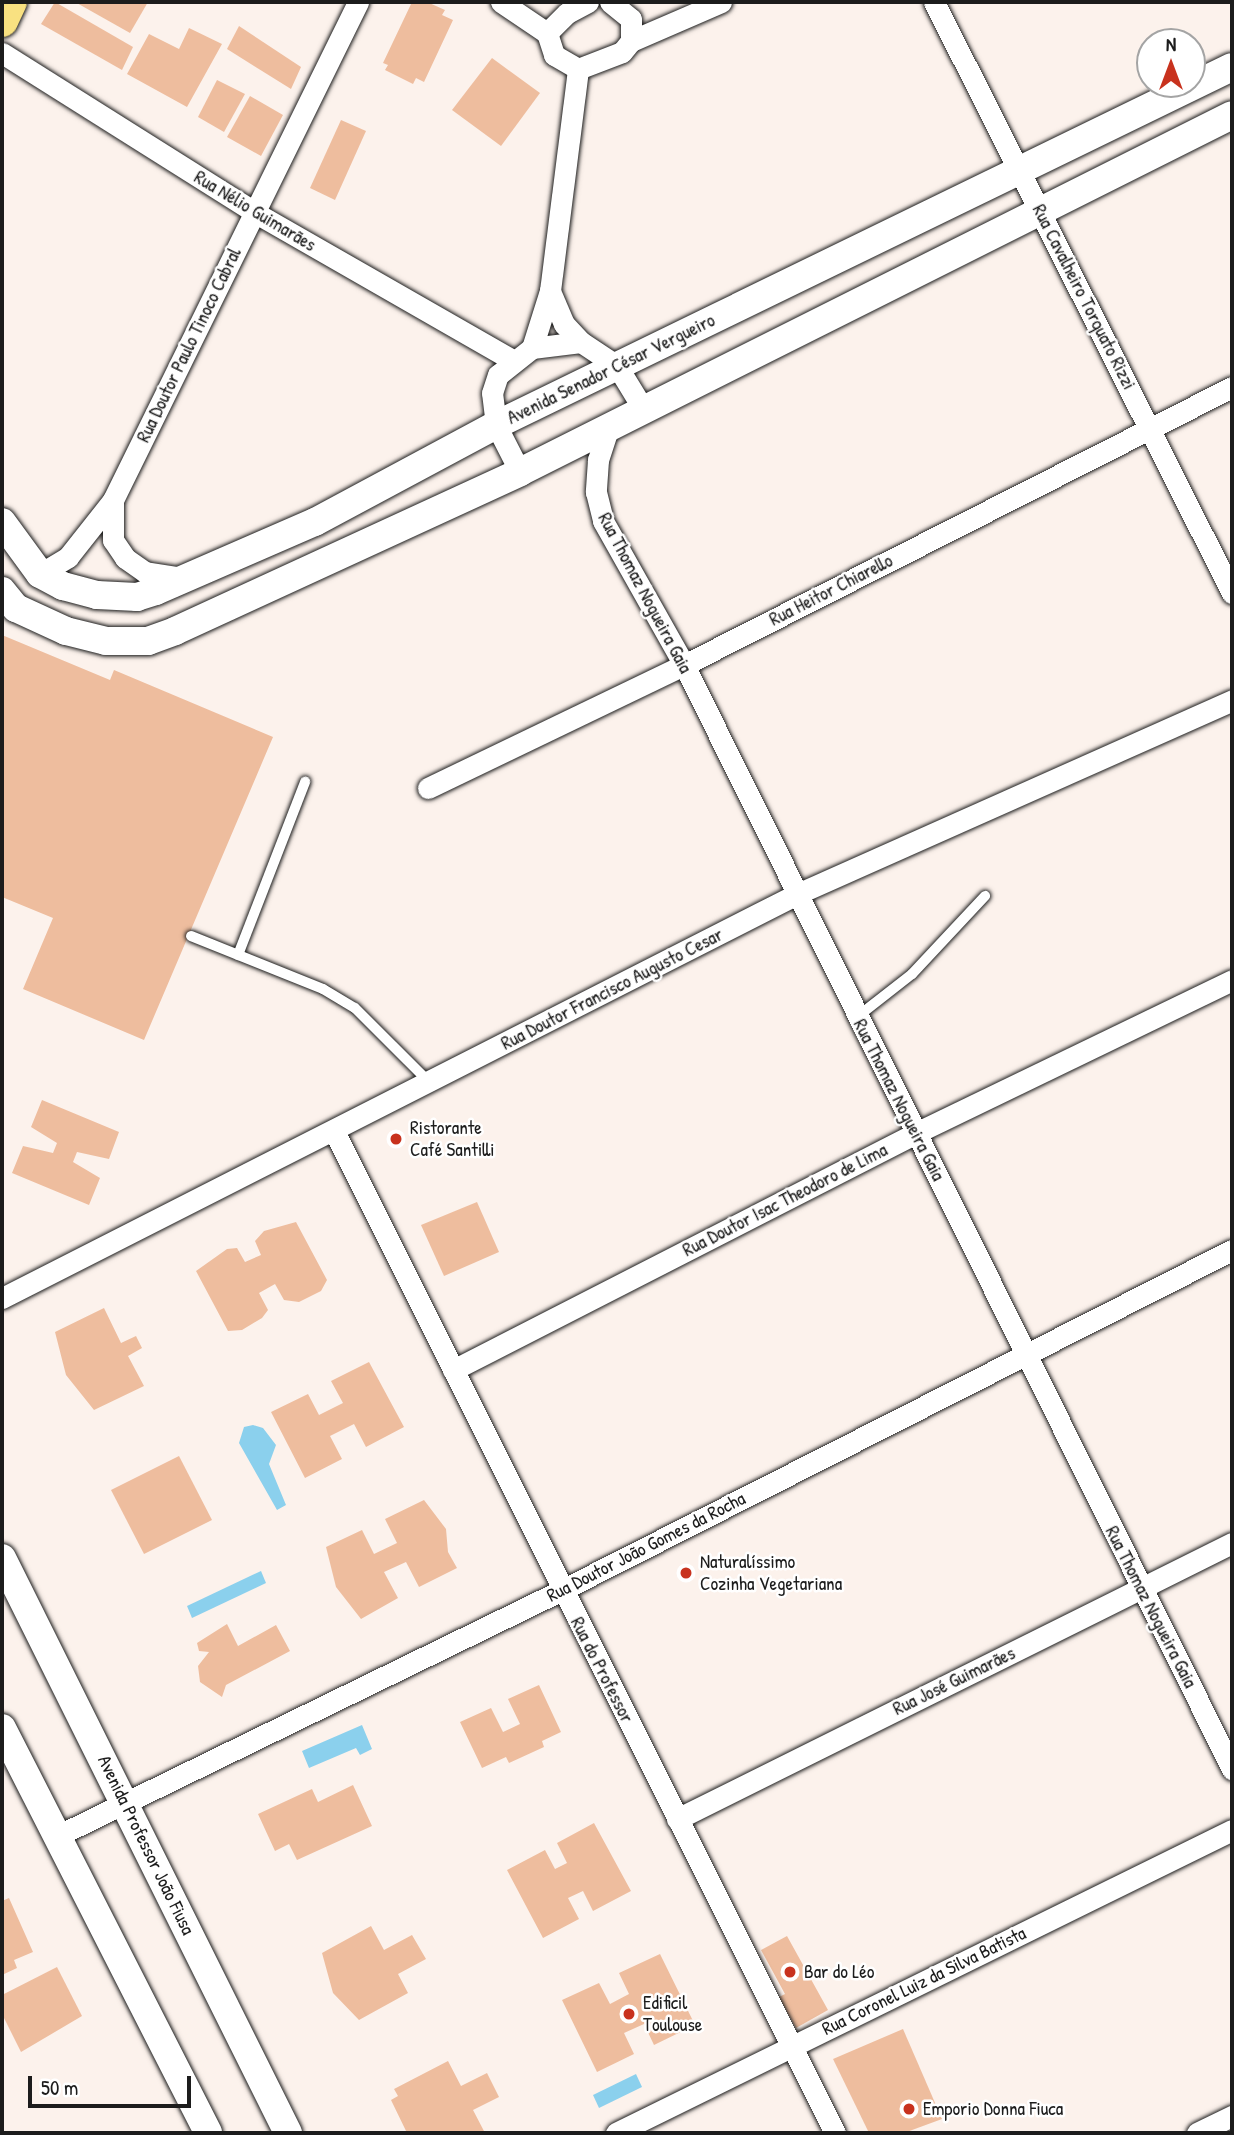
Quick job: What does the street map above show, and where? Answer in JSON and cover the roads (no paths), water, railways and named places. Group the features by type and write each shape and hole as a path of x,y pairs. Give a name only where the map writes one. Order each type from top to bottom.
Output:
{"main road":[{"path":"2,21 11,2"}],"street":[{"name":"Rua Doutor Paulo Tinoco Cabral","path":"40,574 68,557 113,500 358,2"},
{"path":"501,2 547,33 554,55 578,69"},
{"path":"547,33 567,13 588,2"},
{"path":"610,2 631,19 631,41"},
{"path":"578,69 622,52 631,41 721,2"},
{"name":"Rua Cavalheiro Torquato Rizzi","path":"934,2 1232,593"},
{"name":"Rua Nélio Guimarães","path":"2,53 254,212 512,360"},
{"name":"Avenida Senador César Vergueiro","path":"40,574 97,595 137,597 184,578 315,522 496,425 1232,67"},
{"path":"532,348 550,291 578,69"},
{"path":"2,591 16,608 66,631 106,641 148,641 334,559 520,472 642,407 1041,212 1232,115"},
{"path":"550,291 564,324 581,342 617,366 642,407"},
{"path":"520,472 496,425 492,393 498,375 512,360 532,348 581,342"},
{"name":"Rua Heitor Chiarello","path":"428,788 684,665 1232,387"},
{"name":"Rua Thomaz Nogueira Gaia","path":"609,426 598,460 596,492 603,521 684,665 795,895 1232,1769"},
{"name":"Rua Doutor Paulo Tinoco Cabral","path":"113,500 113,540 125,558 145,572 184,578"},
{"path":"315,522 334,559"},
{"path":"7,538 40,574"},
{"name":"Rua Doutor Francisco Augusto Cesar","path":"2,1298 795,895 1232,700"},
{"name":"Rua Doutor Isac Theodoro de Lima","path":"453,1370 916,1133 1232,979"},
{"name":"Rua do Professor","path":"334,1131 835,2133"},
{"name":"Rua Doutor João Gomes da Rocha","path":"57,1836 124,1800 562,1590 1025,1352 1232,1250"},
{"name":"Rua José Guimarães","path":"677,1819 1232,1543"},
{"name":"Avenida Professor João Fiusa","path":"2,1558 288,2133"},
{"path":"2,1728 208,2133"},
{"name":"Rua Coronel Luiz da Silva Batista","path":"616,2133 1232,1830"},
{"path":"1197,2133 1232,2116"}],"lane":[{"path":"238,955 305,782"},
{"path":"857,1017 938,949 985,896"},
{"path":"191,936 355,1008 429,1082"}],"water":[{"path":"253,1425 263,1428 276,1445 269,1464 286,1505 277,1510 239,1443 244,1427"},
{"path":"261,1571 266,1583 192,1618 187,1606"},
{"path":"362,1725 372,1749 360,1755 356,1748 309,1768 302,1751"},
{"path":"636,2074 642,2087 599,2108 593,2095"}],"place":[{"name":"Ristorante Café Santilli","path":"396,1139"},
{"name":"Naturalíssimo Cozinha Vegetariana","path":"686,1573"},
{"name":"Bar do Léo","path":"790,1972"},
{"name":"Edificil Toulouse","path":"629,2014"},
{"name":"Emporio Donna Fiuca","path":"909,2109"}]}
